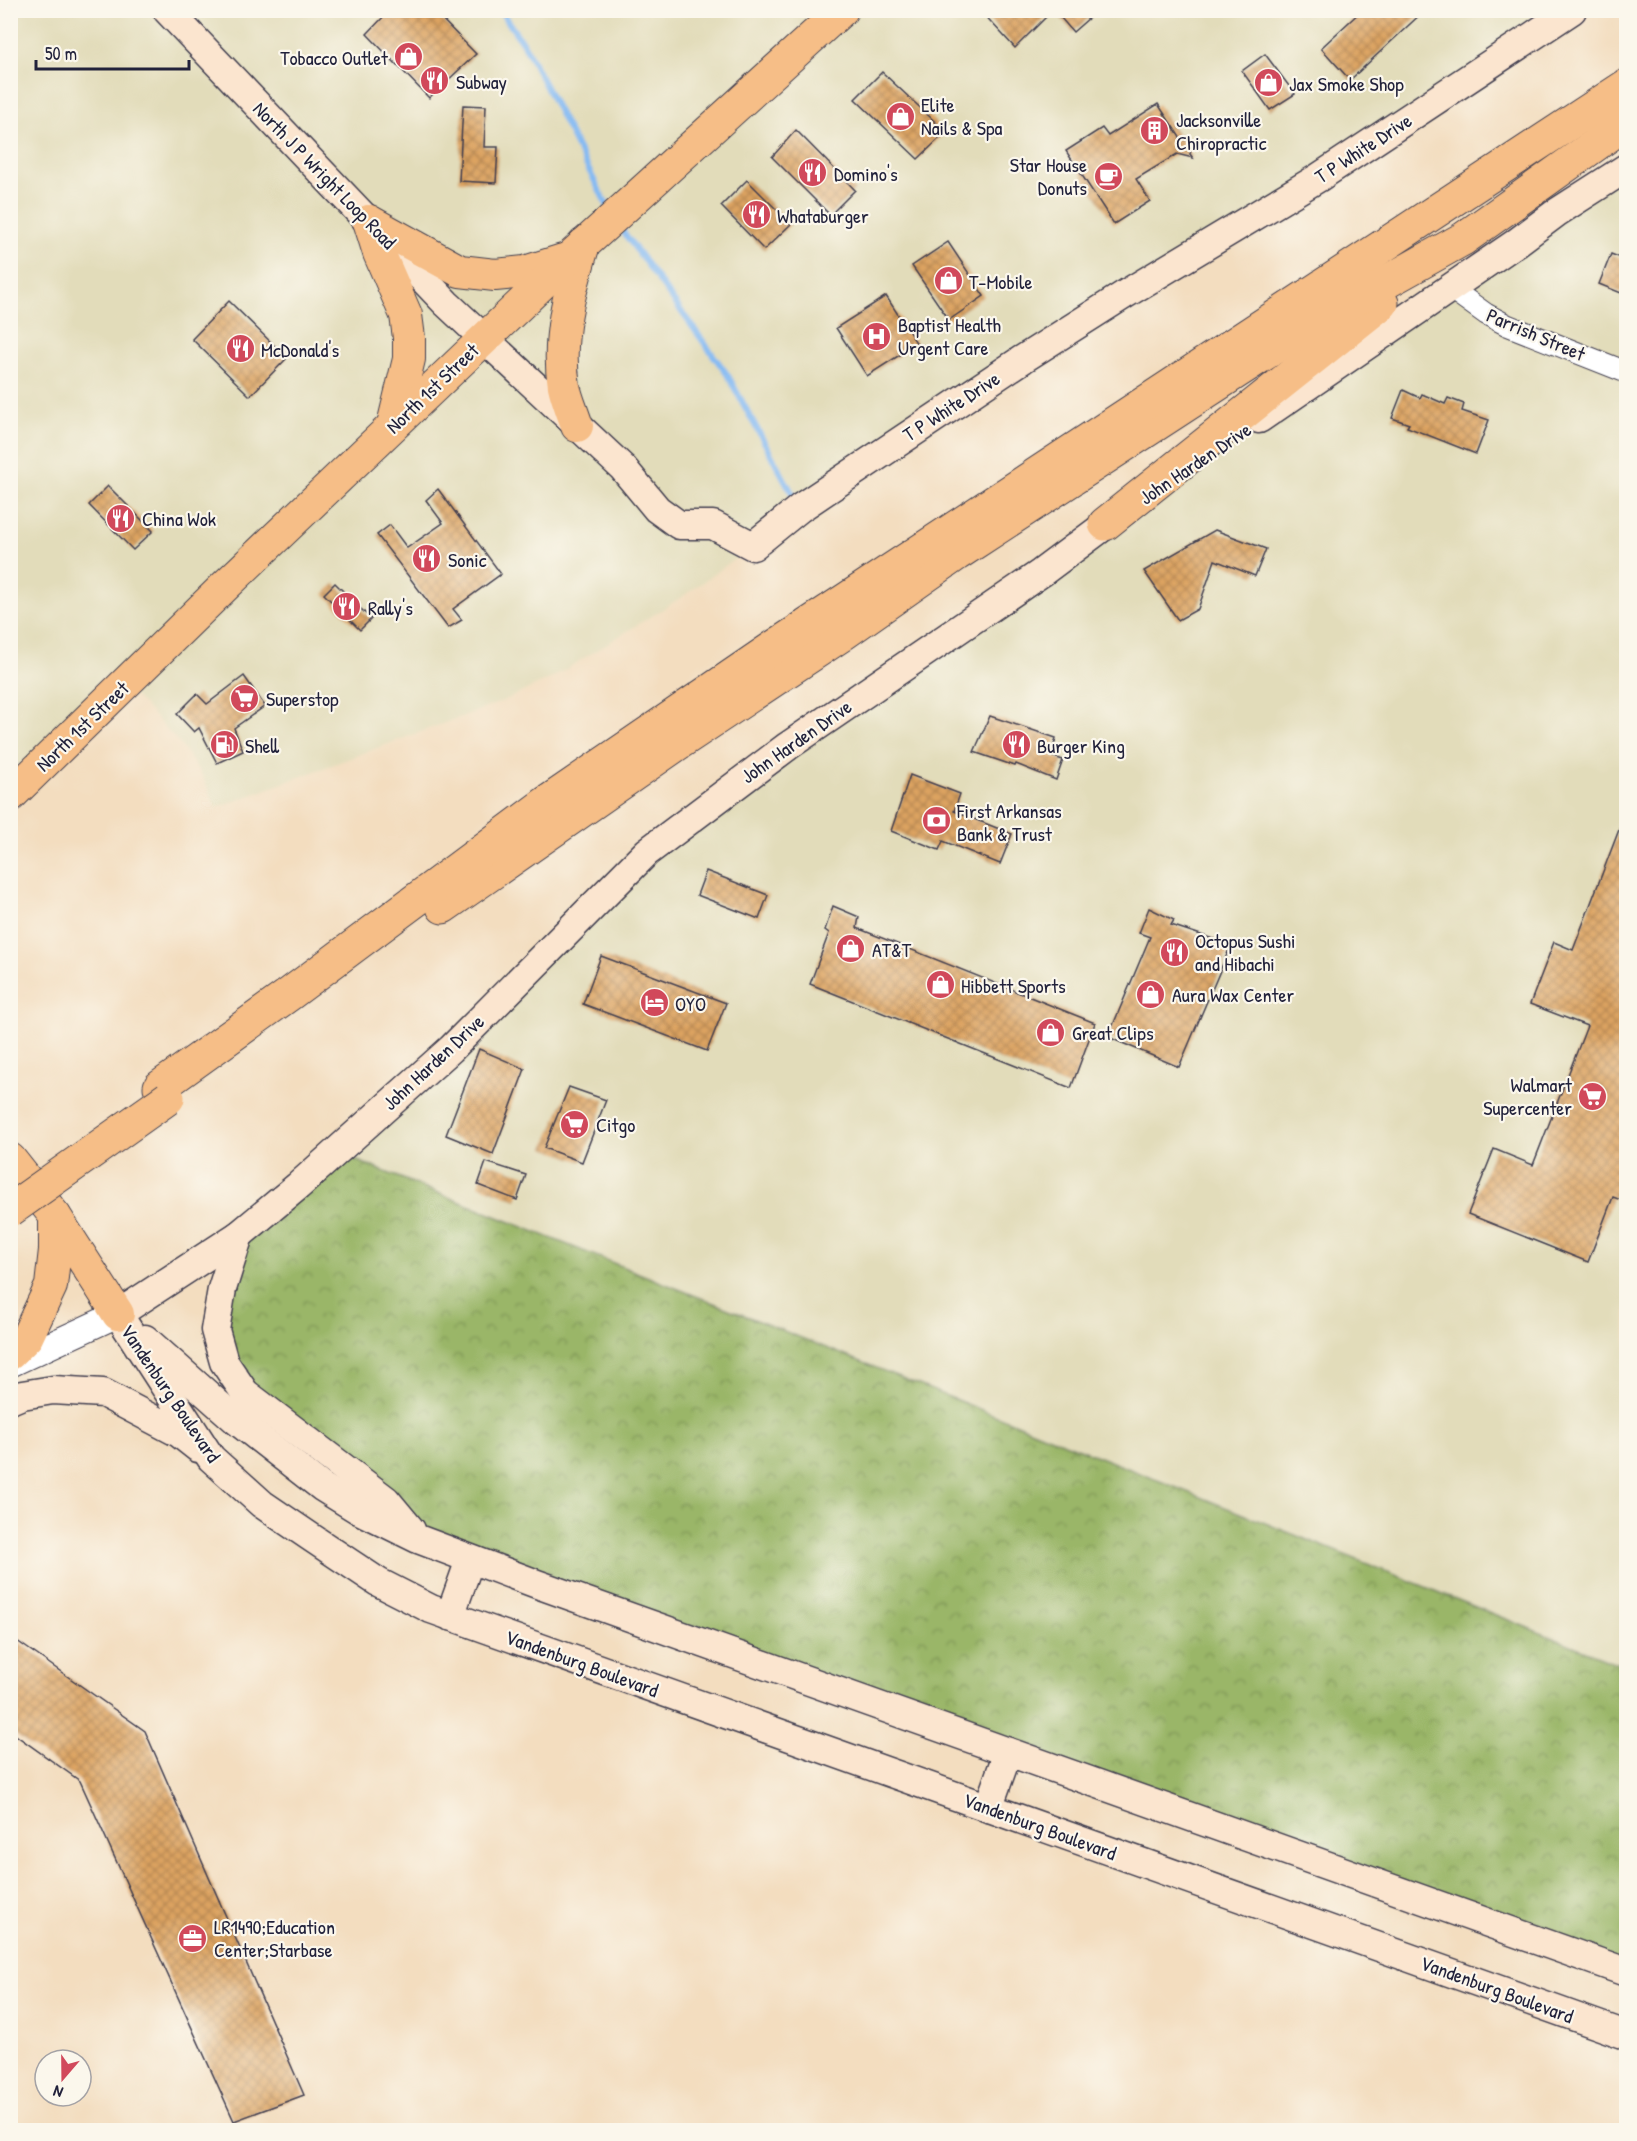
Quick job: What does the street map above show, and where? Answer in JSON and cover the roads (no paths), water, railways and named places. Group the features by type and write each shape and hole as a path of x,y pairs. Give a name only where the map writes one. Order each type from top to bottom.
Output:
{"highway":[{"path":"10,1210 301,986 546,804 774,647 1626,86"},
{"path":"1105,524 1463,239 1626,123"},
{"path":"10,1193 164,1092 840,636 957,554 1304,328 1463,239"}],"main road":[{"name":"North J P Wright Loop Road","path":"166,10 483,339"},
{"name":"North 1st Street","path":"21,786 225,586 576,251 842,10"},
{"name":"T P White Drive","path":"483,339 623,468 657,509 679,525 712,525 753,546 800,508 1023,359 1318,178 1572,10"},
{"name":"John Harden Drive","path":"118,1314 239,1235 298,1186 451,1050 646,852 779,753 1041,573 1105,524 1516,243 1556,213 1626,168"},
{"path":"369,221 460,271 495,275 525,272 576,251"},
{"path":"369,221 379,253 406,315 409,338 409,358 393,425"},
{"path":"576,251 562,346 564,387 577,426"},
{"path":"10,1159 55,1216 118,1314"},
{"path":"10,1354 27,1337 51,1286 55,1250 55,1216"},
{"path":"239,1235 222,1289 215,1330 224,1362 245,1393 386,1500 418,1539"},
{"name":"Vandenburg Boulevard","path":"118,1314 211,1458 262,1504 312,1539 378,1582 431,1609 1626,2035"},
{"name":"Vandenburg Boulevard","path":"118,1314 236,1420 322,1487 359,1510 418,1539 470,1560 1626,1972"},
{"path":"10,1400 22,1395 53,1390 103,1394 179,1433 211,1458"},
{"path":"450,1616 470,1560"},
{"path":"988,1808 1008,1752"}],"street":[{"name":"Parrish Street","path":"1449,288 1486,314 1507,325 1626,372"},
{"name":"John Harden Drive","path":"10,1364 118,1314"}],"waterway":[{"path":"500,10 526,48 609,209"},
{"path":"619,226 727,374 797,502"}],"place":[{"name":"Tobacco Outlet","path":"409,57"},
{"name":"Subway","path":"435,81"},
{"name":"Jax Smoke Shop","path":"1268,83"},
{"name":"Elite Nails & Spa","path":"900,116"},
{"name":"Jacksonville Chiropractic","path":"1155,131"},
{"name":"Domino's","path":"813,173"},
{"name":"Star House Donuts","path":"1108,176"},
{"name":"Whataburger","path":"756,215"},
{"name":"T-Mobile","path":"948,281"},
{"name":"Baptist Health Urgent Care","path":"877,336"},
{"name":"McDonald's","path":"240,349"},
{"name":"China Wok","path":"121,518"},
{"name":"Sonic","path":"427,559"},
{"name":"Rally's","path":"347,607"},
{"name":"Superstop","path":"245,698"},
{"name":"Shell","path":"224,745"},
{"name":"Burger King","path":"1016,745"},
{"name":"First Arkansas Bank & Trust","path":"936,821"},
{"name":"AT&T","path":"851,949"},
{"name":"Octopus Sushi and Hibachi","path":"1174,952"},
{"name":"Hibbett Sports","path":"940,985"},
{"name":"Aura Wax Center","path":"1151,994"},
{"name":"OYO","path":"654,1003"},
{"name":"Great Clips","path":"1051,1032"},
{"name":"Walmart Supercenter","path":"1593,1096"},
{"name":"Citgo","path":"575,1124"},
{"name":"LR1490;Education Center;Starbase","path":"193,1938"}]}
